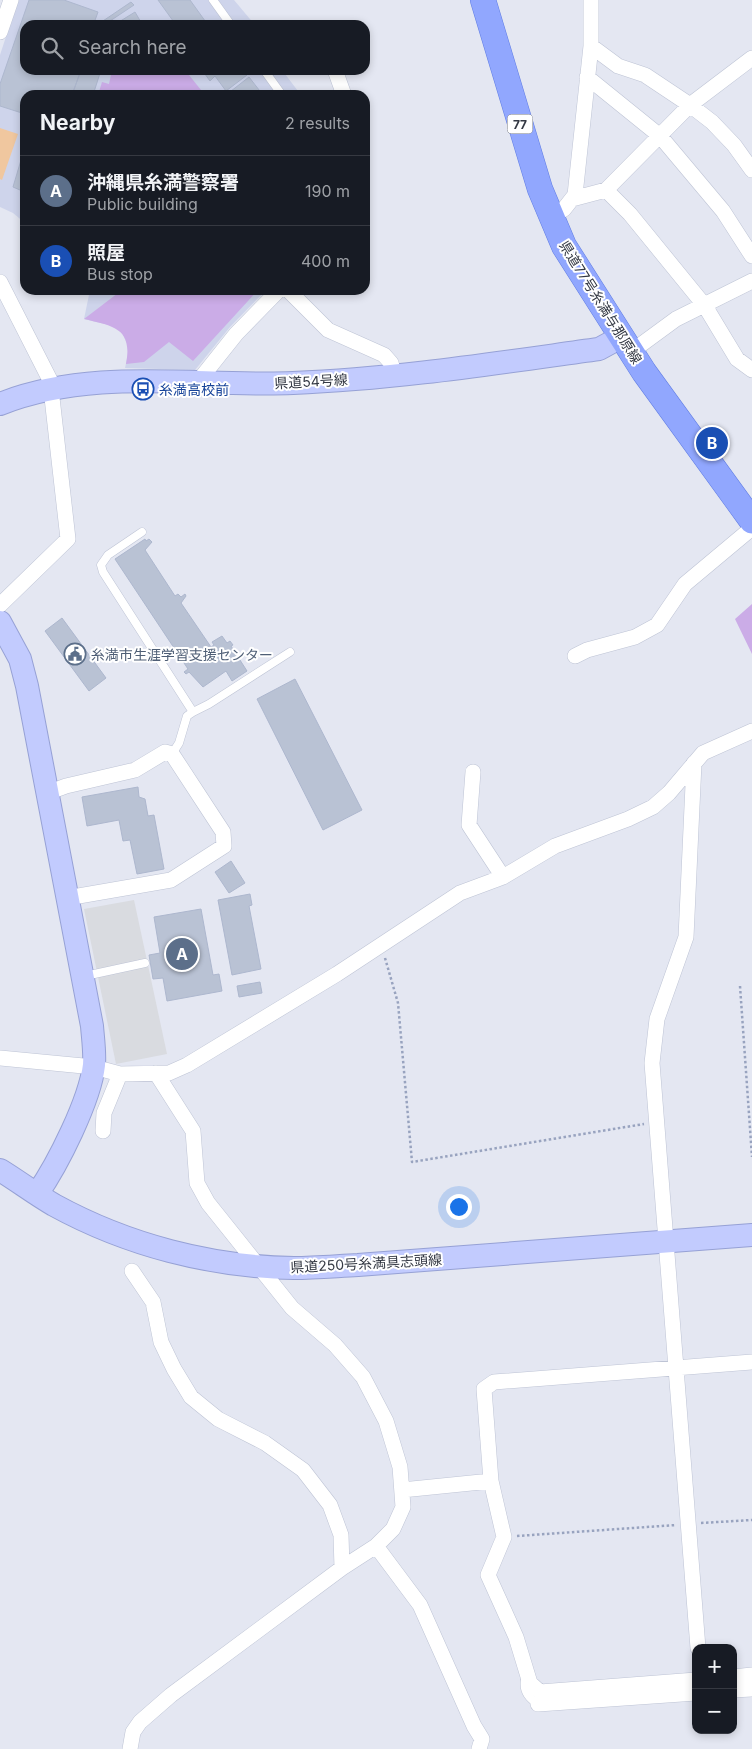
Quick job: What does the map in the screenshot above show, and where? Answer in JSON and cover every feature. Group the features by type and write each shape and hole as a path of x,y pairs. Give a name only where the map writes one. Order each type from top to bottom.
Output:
{"main road":[{"name":"県道77号糸満与那原線","path":"484,0 532,164 551,217 573,261 626,345 752,521"},
{"name":"県道54号線","path":"0,404 51,388 87,382 292,384 395,376 626,345"},
{"path":"0,622 20,659 92,1026 94,1066 79,1114 66,1143 37,1194"},
{"name":"県道250号糸満具志頭線","path":"0,1170 37,1194 98,1226 134,1240 193,1256 258,1265 294,1268 358,1265 752,1235"}],"street":[{"path":"0,32 9,0"},
{"path":"551,217 564,210 574,194 591,46 591,0"},
{"path":"591,46 618,66 646,75 690,105 723,134 752,170"},
{"path":"572,198 606,190 690,105 752,58"},
{"path":"337,75 342,90"},
{"path":"587,77 660,136 723,211 752,256"},
{"path":"606,190 630,214 704,306 737,359 752,370"},
{"path":"626,345 752,281"},
{"path":"0,282 48,374 68,539 0,605"},
{"path":"197,383 236,334 273,295"},
{"path":"293,295 328,330 384,355 392,363 395,376"},
{"path":"575,656 587,650 635,637 657,625 685,584 752,528"},
{"path":"0,1058 94,1066 120,1074 169,1073 187,1065 382,946 460,894 503,877 555,846 628,819 653,807 669,793 703,753 752,731"},
{"path":"47,793 66,786 136,770 165,752 172,754 224,832 224,846 171,880 67,898"},
{"path":"694,763 686,936 657,1019 652,1063 698,1644"},
{"path":"473,772 469,825 503,877"},
{"path":"130,1749 134,1732 140,1722 171,1695 342,1568 376,1546 393,1529 403,1507 400,1467 386,1421 363,1377 335,1345 292,1308 219,1218 197,1182 193,1132 156,1073"},
{"path":"103,1131 104,1112 120,1074"},
{"path":"132,1270 152,1302 161,1342 174,1369 191,1397 218,1418 265,1443 302,1470 330,1505 341,1535 342,1568"},
{"path":"692,1680 540,1692 530,1683 516,1637 488,1575 504,1537 491,1481 484,1389 494,1382 752,1362"},
{"path":"402,1490 491,1481"},
{"path":"376,1546 420,1605 474,1726 482,1739 479,1749"},
{"path":"737,1677 752,1675"},
{"path":"737,1690 752,1689"},
{"path":"538,1704 692,1693"}],"lane":[{"path":"214,0 228,20"},
{"path":"268,75 278,90"},
{"path":"142,532 108,555 101,565 103,572 193,712"},
{"path":"172,754 179,744 187,716 290,652"},
{"path":"83,977 146,963"},
{"path":"526,1671 524,1686 526,1692 529,1698 538,1704"}],"path":[{"path":"382,946 398,1003 412,1162 658,1121"},
{"path":"740,986 752,1158"},
{"path":"504,1537 752,1520"}],"shaded area":[{"path":"18,0 234,0 251,20 20,20 20,75 286,75 297,90 20,90 20,219 0,207 0,55"},
{"path":"111,75 189,75 201,90 100,90 102,82 109,84"},
{"path":"0,128 18,134 2,180 0,179"},
{"path":"89,295 261,295 230,327 195,370 125,368 129,349 122,332 113,326 84,319"},
{"path":"115,295 253,295 193,361 169,342 144,362 126,364 126,343 119,331 104,324 84,319"},
{"path":"752,604 752,654 735,619"},
{"path":"134,900 167,1054 116,1064 84,909"}],"building":[{"path":"29,0 64,0 98,12 95,20 22,20"},
{"path":"158,0 190,0 204,20 172,20"},
{"path":"131,2 134,5 112,20 104,20"},
{"path":"135,12 140,20 122,20"},
{"path":"20,26 20,75 79,75 74,90 20,90 20,112 0,106 0,84"},
{"path":"79,75 99,75 95,90 74,90"},
{"path":"206,75 247,75 227,90 225,90 215,76 210,81"},
{"path":"249,77 259,90 232,90"},
{"path":"20,163 20,190 13,187"},
{"path":"145,539 146,541 149,539 152,542 145,550 175,596 178,594 181,597 185,594 186,596 181,603 211,647 214,645 212,642 222,636 227,643 230,641 233,645 231,646 247,671 232,681 226,671 203,687 189,672 186,674 184,672 188,669 115,559"},
{"name":"糸満市生涯学習支援センター","path":"62,618 106,678 89,691 45,631"},
{"path":"295,679 362,810 323,830 257,699"},
{"path":"138,787 139,797 145,799 148,816 154,815 164,869 137,874 130,840 123,841 119,820 87,826 82,797"},
{"path":"231,861 245,883 229,893 215,872"},
{"path":"250,894 252,905 249,906 261,969 232,975 218,900"},
{"path":"201,909 213,975 219,974 222,991 167,1001 163,978 153,979 149,955 160,953 154,917"},
{"path":"260,982 262,993 239,997 237,986"}],"place":[{"name":"糸満高校前","path":"143,389"},
{"name":"照屋","path":"712,443"},
{"name":"糸満市生涯学習支援センター","path":"75,654"},
{"name":"沖縄県糸満警察署","path":"182,954"}]}
